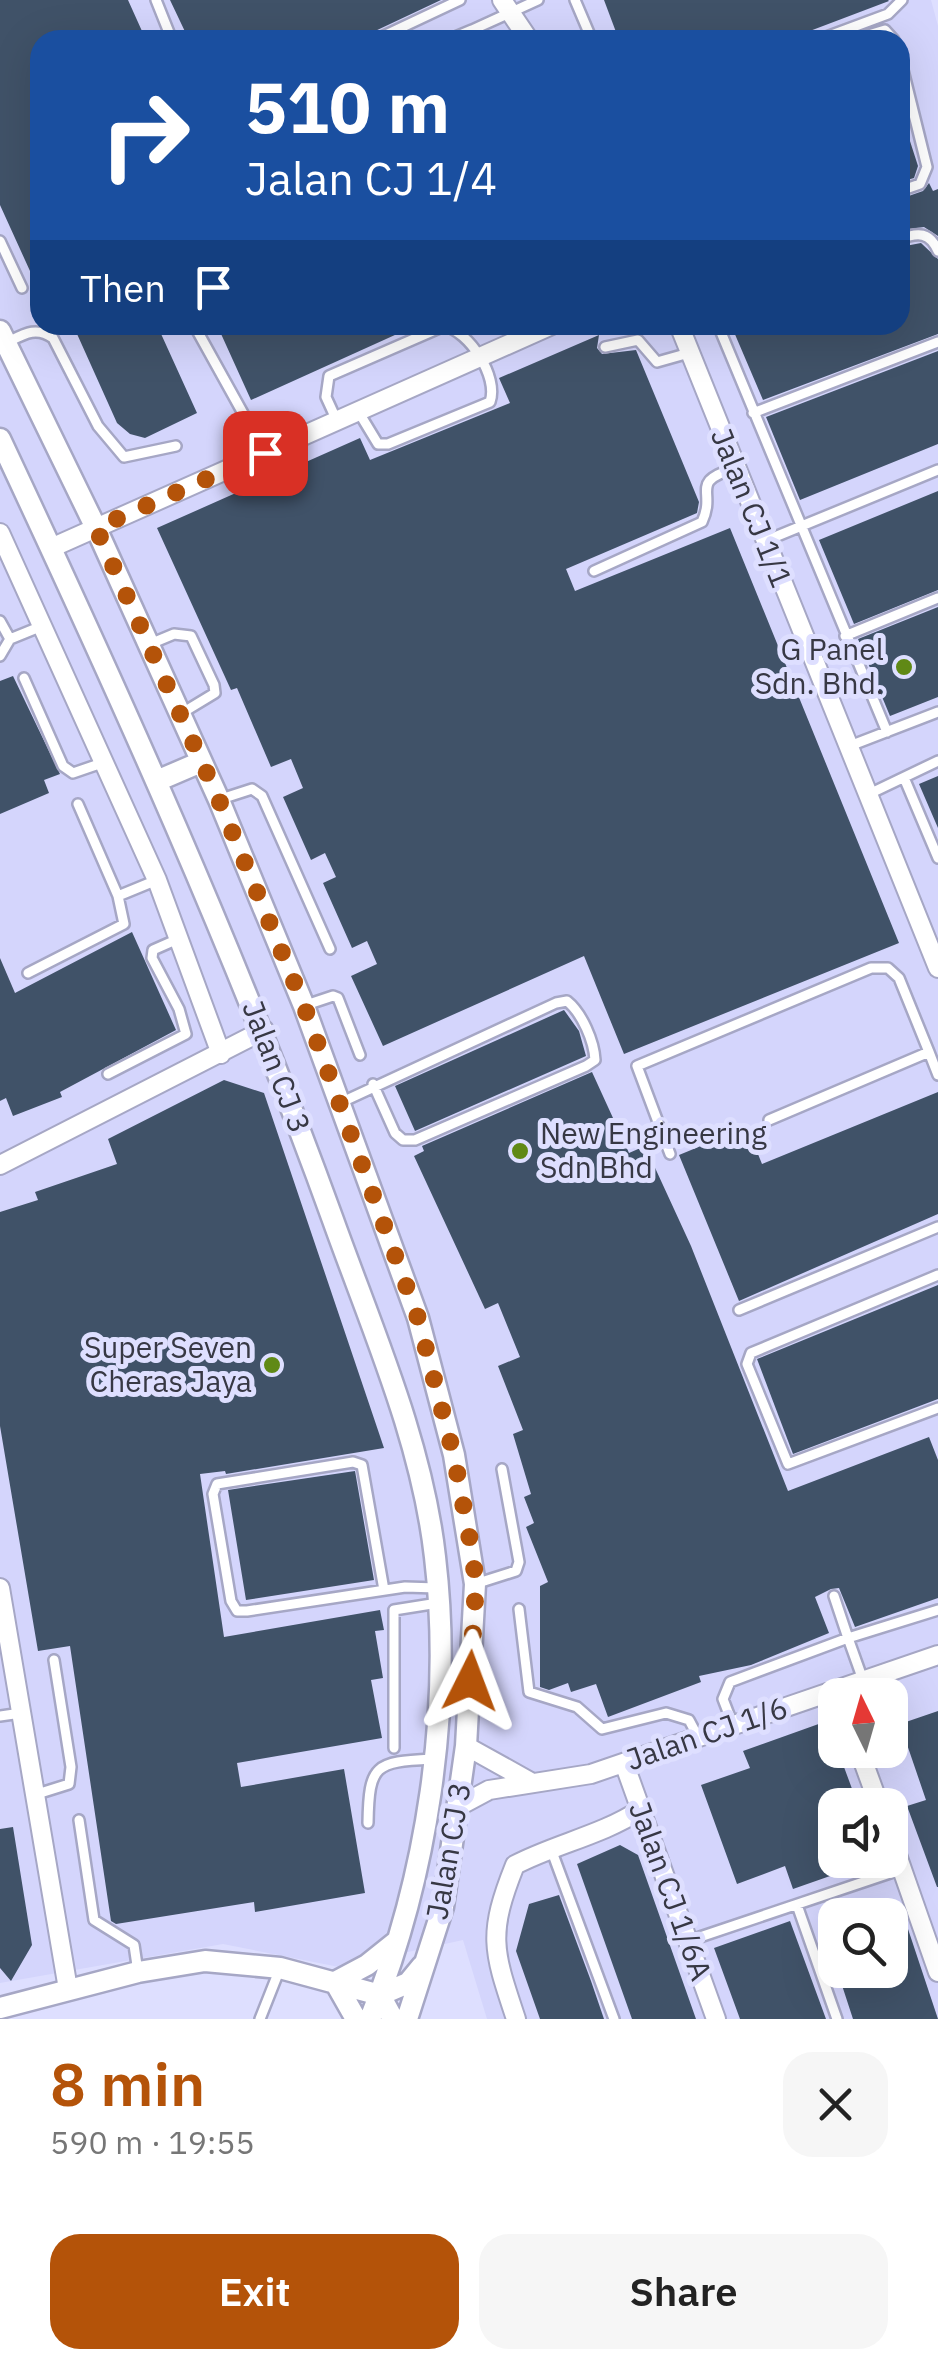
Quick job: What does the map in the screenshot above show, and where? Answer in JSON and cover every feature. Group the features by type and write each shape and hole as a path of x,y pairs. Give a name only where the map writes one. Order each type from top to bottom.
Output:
{"street":[{"path":"506,7 522,30"},
{"path":"51,548 530,335"},
{"name":"Jalan CJ 1/1","path":"685,335 938,968"},
{"name":"Jalan CJ 3","path":"3,337 96,528 219,800 304,1006 418,1318 454,1456 476,1584 466,1746 443,1907 407,2019"},
{"name":"Jalan CJ 3","path":"0,439 159,780 264,1030 417,1463 438,1596 439,1672 432,1759 424,1828 397,1940 370,2019"},
{"path":"0,533 157,880 221,1054"},
{"path":"159,780 201,762"},
{"path":"0,1165 264,1030"},
{"path":"0,1588 68,1989"},
{"name":"Jalan CJ 1/6","path":"873,1678 938,1655"},
{"name":"Jalan CJ 1/6","path":"460,1804 489,1790 591,1774 818,1698"},
{"path":"466,1746 530,1782"},
{"name":"Jalan CJ 1/6A","path":"624,1763 716,2019"},
{"path":"516,2019 494,1953 496,1912 515,1866 550,1847 619,1824 640,1810"},
{"path":"906,1878 932,1936 938,1972"},
{"path":"335,1982 367,1965 397,1940"},
{"path":"0,2008 138,1972 204,1961 280,1968 380,1995 408,1984 428,1955"},
{"path":"335,1982 356,2019"},
{"path":"380,1995 393,2019"}],"lane":[{"path":"156,0 168,30"},
{"path":"481,30 506,7 538,0"},
{"path":"575,0 588,30"},
{"path":"845,30 888,14 902,0"},
{"path":"395,30 452,2"},
{"path":"910,99 927,168 920,184 910,188"},
{"path":"910,235 928,236 938,251"},
{"path":"0,240 22,288"},
{"path":"3,337 30,331"},
{"path":"49,335 98,426 124,457 176,446"},
{"path":"200,335 265,453"},
{"path":"337,421 326,397 329,376 423,335"},
{"path":"358,411 378,444 388,444 490,402 492,384 461,335"},
{"path":"722,335 887,732"},
{"path":"606,347 638,340 657,362 689,353"},
{"path":"752,413 938,342"},
{"path":"594,572 702,522 707,512 705,485 711,476 735,468"},
{"path":"765,540 938,470"},
{"path":"845,636 938,598"},
{"path":"0,621 10,639"},
{"path":"0,656 10,639 42,626"},
{"path":"148,645 184,632 191,636 214,685 215,692 209,699 180,714"},
{"path":"24,678 63,766 72,773 86,772 105,762"},
{"path":"847,747 938,712"},
{"path":"867,795 905,780 938,760"},
{"path":"905,780 938,858"},
{"path":"219,800 252,788 262,796 330,949"},
{"path":"28,973 124,924 118,896 78,804"},
{"path":"118,896 157,880"},
{"path":"108,1074 186,1034 179,1010 152,958 153,950 178,938"},
{"path":"670,1154 637,1066 871,968 888,968 899,978 938,1075"},
{"path":"304,1006 332,996 338,998 360,1055"},
{"path":"339,1104 374,1084 567,1001 576,1009 595,1052 594,1060 586,1066 415,1140 403,1140 394,1133 374,1084"},
{"path":"769,1120 928,1052"},
{"path":"739,1310 938,1227"},
{"path":"938,1274 751,1353 747,1364 788,1464 938,1408"},
{"path":"384,1590 362,1465 353,1462 217,1484 213,1494 231,1601 237,1611 384,1590 438,1596"},
{"path":"476,1584 505,1577 516,1571 519,1562 502,1468"},
{"path":"394,1748 394,1610 438,1596"},
{"path":"834,1596 863,1678"},
{"path":"518,1608 529,1692 576,1708 602,1729 666,1713 689,1720 698,1738"},
{"path":"733,1725 723,1698 730,1682 938,1610"},
{"path":"34,1795 69,1784 71,1766 54,1660"},
{"path":"0,1716 20,1713"},
{"path":"368,1823 368,1785 376,1769 386,1762 432,1759"},
{"path":"79,1820 94,1920 134,1945 138,1972"},
{"path":"550,1847 614,2019"},
{"path":"688,1941 876,1878"},
{"path":"797,1905 837,2019"},
{"path":"260,2019 280,1968"}],"shaded area":[{"path":"0,0 931,0 938,26 938,2019 487,2019 463,1940 339,1967 223,1944 0,1983"}],"building":[{"path":"0,0 128,0 142,30 30,30 30,271 0,205"},
{"path":"170,0 441,0 377,30 184,30"},
{"path":"604,0 889,1 812,30 615,30"},
{"path":"910,141 918,166 910,179"},
{"path":"929,183 933,191 938,189 938,236 924,227 910,229 910,196 923,191"},
{"path":"921,243 938,259 938,334 763,400 735,335 910,335 910,245"},
{"path":"77,335 162,335 197,413 145,438 130,434 117,423"},
{"path":"222,335 395,335 251,400"},
{"path":"599,335 597,348 602,354 636,350 699,502 697,513 566,569 575,591 730,528 899,943 624,1054 584,956 383,1046 351,976 377,964 367,941 352,948 323,883 336,877 325,853 311,860 283,797 303,788 291,759 271,767 237,688 231,690 157,528 360,438 370,460 510,403 499,378"},
{"path":"938,351 938,444 800,500 766,417"},
{"path":"938,491 938,590 854,624 819,540"},
{"name":"G Panel Sdn. Bhd.","path":"938,607 938,697 890,716 858,639"},
{"path":"13,676 60,774 44,780 49,793 0,814 0,681"},
{"path":"938,776 938,828 919,784"},
{"path":"132,932 176,1030 60,1092 62,1097 13,1116 6,1098 0,1101 0,958 15,993"},
{"path":"564,1010 579,1031 586,1056 415,1131 395,1086"},
{"path":"592,1072 629,1153 645,1146 691,1246 788,1491 929,1437 938,1460 938,1598 855,1627 839,1588 831,1589 815,1597 829,1633 751,1665 699,1676 701,1682 608,1717 596,1684 571,1692 568,1683 549,1690 540,1687 540,1586 548,1582 526,1527 534,1523 524,1497 531,1494 513,1434 523,1430 498,1366 520,1357 498,1303 485,1309 414,1156 424,1151 422,1146"},
{"path":"224,1080 264,1093 384,1448 226,1474 200,1474 224,1637 380,1610 384,1630 375,1631 383,1678 371,1680 382,1738 237,1763 241,1787 344,1769 365,1893 255,1912 254,1902 116,1924 111,1921 70,1646 38,1651 0,1426 0,1212 38,1200 35,1192 117,1164 108,1139"},
{"path":"938,1092 938,1214 739,1301 679,1155 747,1127 762,1164"},
{"path":"938,1285 938,1399 793,1454 757,1359"},
{"path":"355,1471 374,1580 246,1600 228,1490"},
{"path":"938,1711 938,1887 908,1809 926,1800 908,1747 908,1721"},
{"path":"818,1724 818,1768 844,1768 852,1788 818,1788 818,1878 824,1878 793,1889 785,1866 737,1884 701,1785 750,1768 743,1751"},
{"path":"13,1827 32,1945 11,1981 0,1968 0,1829"},
{"path":"620,1845 638,1855 696,2019 632,2019 577,1864"},
{"path":"559,1895 604,2019 540,2019 516,1951 529,1904"},
{"path":"790,1921 826,2019 740,2019 714,1948"},
{"path":"908,1929 938,2019 853,2019 843,1988 908,1988"}],"place":[{"name":"G Panel Sdn. Bhd.","path":"904,667"},
{"name":"New Engineering Sdn Bhd","path":"520,1151"},
{"name":"Super Seven Cheras Jaya","path":"272,1365"}],"route":[{"path":"265,453 96,528 219,800 304,1006 418,1318 454,1456 472,1551 476,1584 470,1681"}]}
